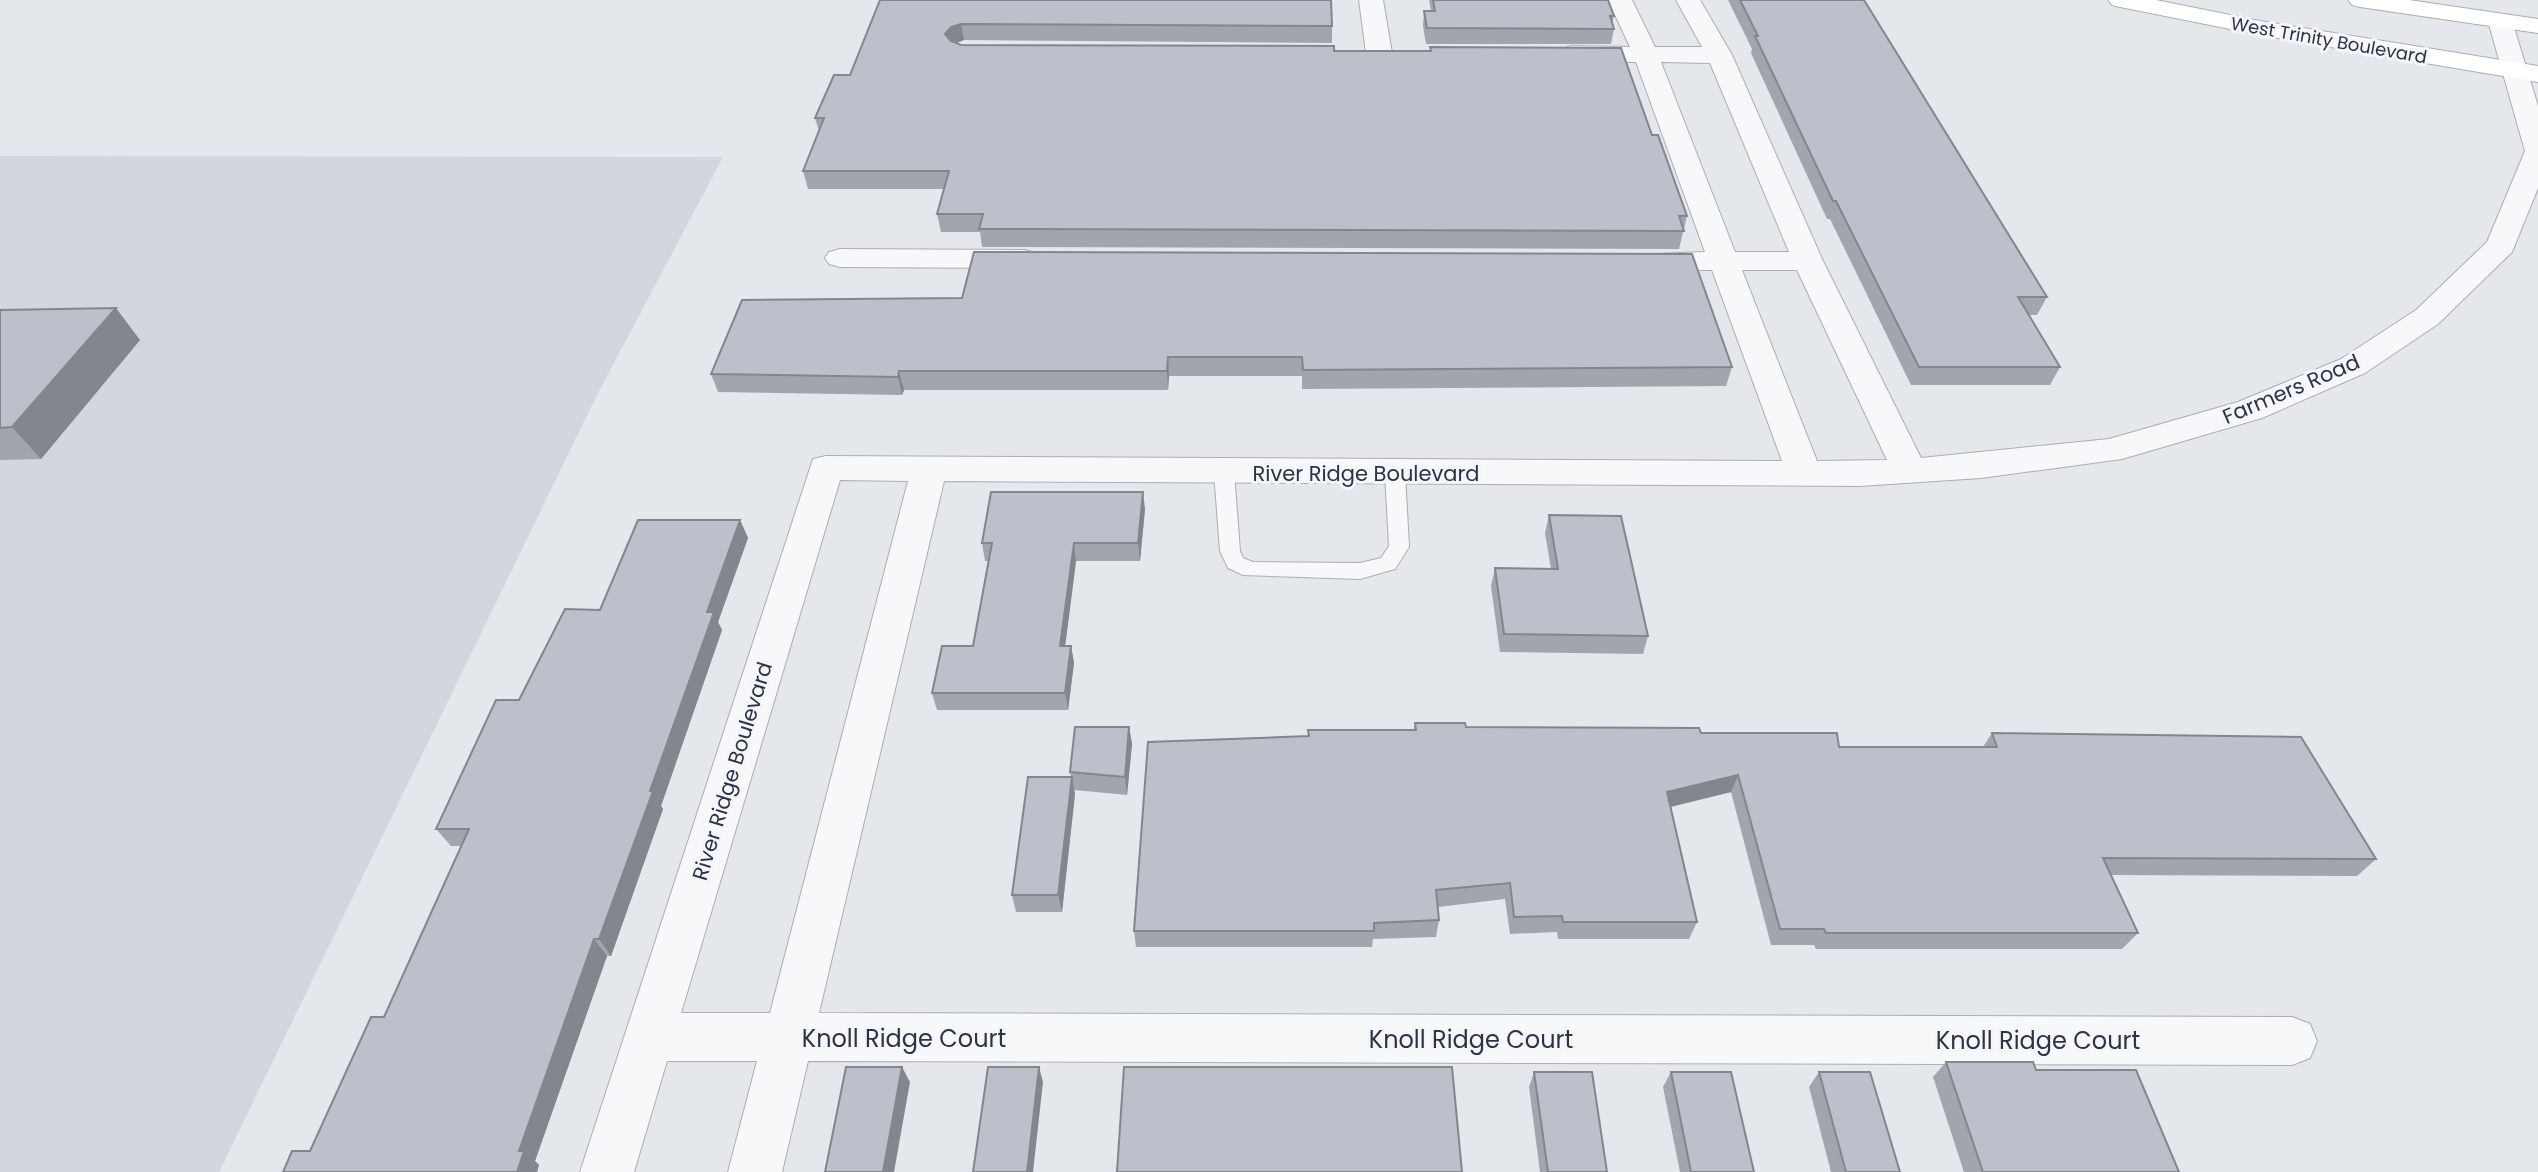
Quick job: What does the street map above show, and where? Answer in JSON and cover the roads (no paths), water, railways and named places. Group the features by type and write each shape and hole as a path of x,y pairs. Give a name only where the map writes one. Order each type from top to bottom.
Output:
{"main road":[{"name":"West Trinity Boulevard","path":"2120,0 2260,28 2527,73"},
{"path":"2360,0 2538,26"}],"street":[{"path":"1371,0 1379,53"},
{"path":"1620,0 1646,55 1721,261 1804,474"},
{"path":"1688,0 1719,55 1808,261 1910,471"},
{"name":"Farmers Road","path":"1860,474 1981,466 2110,451 2250,410 2353,366 2427,317 2501,246 2538,151 2527,73 2500,21"},
{"path":"1351,53 1406,53"},
{"path":"1552,54 1719,55"},
{"path":"841,258 1050,259"},
{"path":"1609,261 1808,261"},
{"name":"River Ridge Boulevard","path":"607,1172 826,468 1860,474"},
{"path":"755,1172 929,469"},
{"name":"Knoll Ridge Court","path":"649,1037 2292,1041"}],"lane":[{"path":"1224,472 1230,551 1235,563 1250,570 1360,571 1388,564 1399,547 1395,473"}]}
